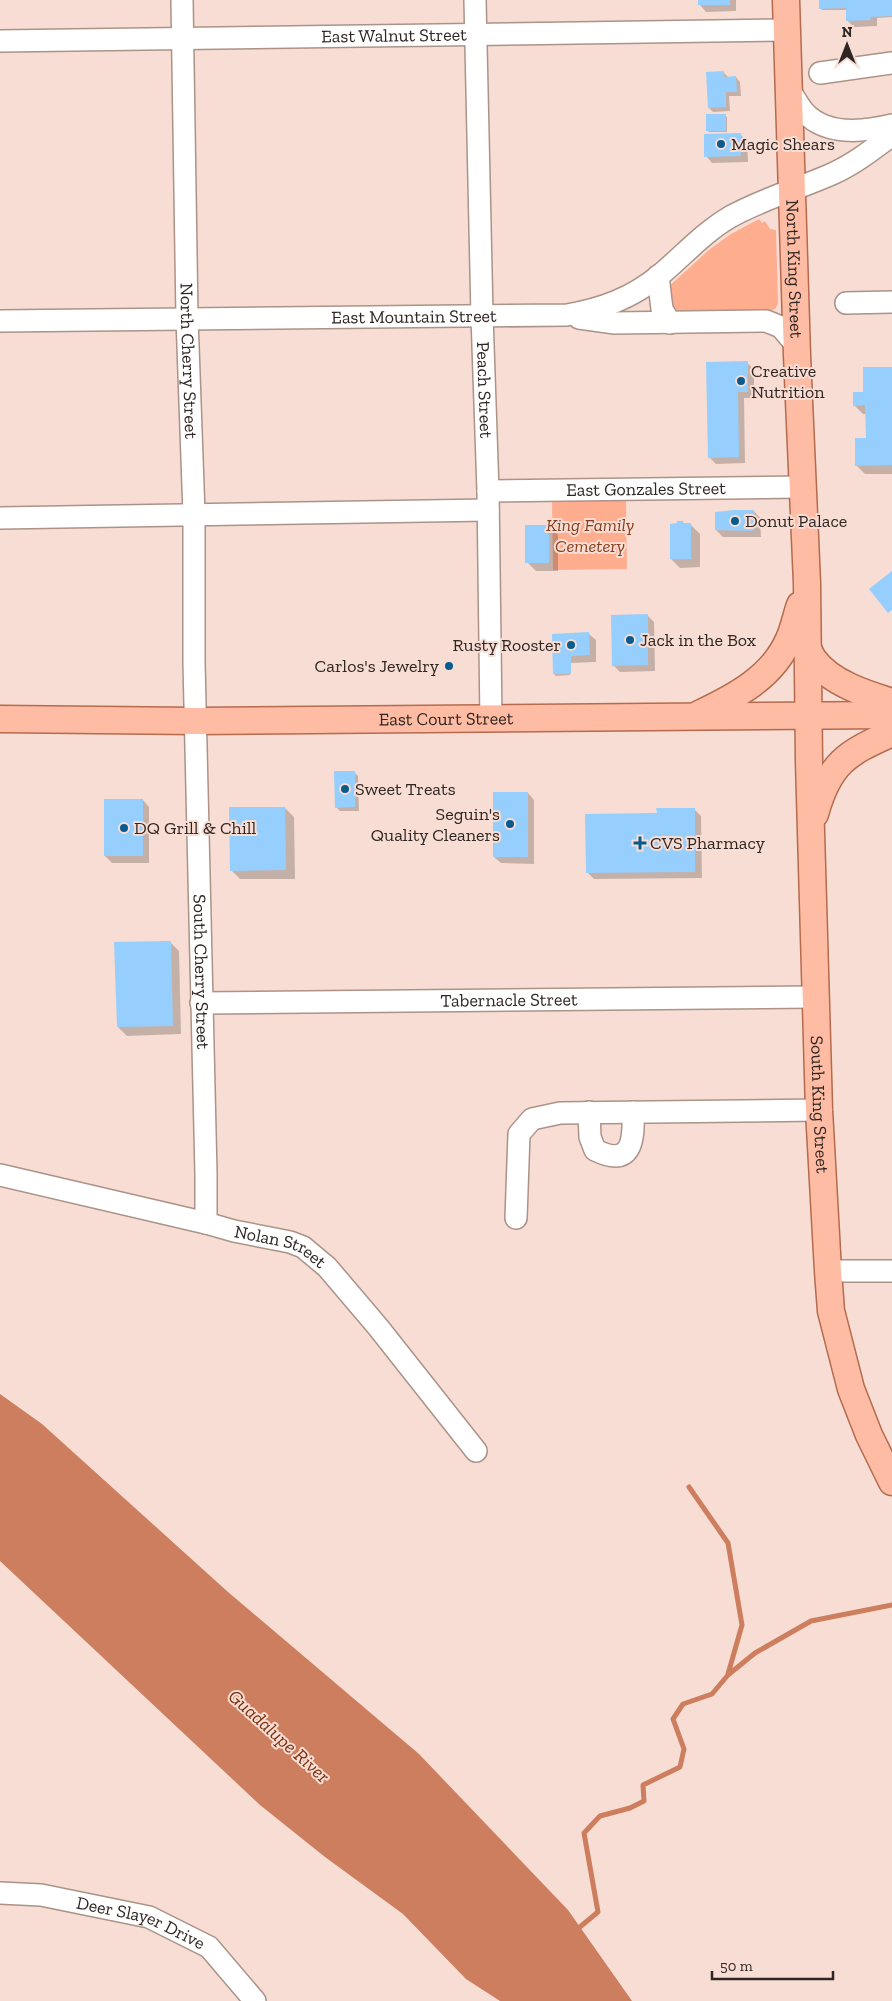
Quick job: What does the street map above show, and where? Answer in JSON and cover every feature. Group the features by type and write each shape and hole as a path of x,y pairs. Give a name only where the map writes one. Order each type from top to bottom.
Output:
{"main road":[{"name":"North King Street","path":"786,0 807,583 808,716"},
{"path":"692,718 737,695 754,684 770,669 790,638 807,583"},
{"path":"807,646 814,660 828,674 849,686 892,702"},
{"name":"East Court Street","path":"0,720 196,722 892,715"},
{"name":"South King Street","path":"808,716 819,1110 831,1311 851,1389 869,1435 892,1482"},
{"path":"811,829 818,804 836,768 857,749 892,733"}],"street":[{"name":"North Cherry Street","path":"182,0 187,318 194,514 196,722"},
{"name":"Peach Street","path":"475,0 488,501 491,720"},
{"name":"East Walnut Street","path":"0,41 788,30"},
{"path":"820,73 892,63"},
{"path":"789,89 805,113 829,128 865,130 892,125"},
{"path":"792,190 858,161 892,135"},
{"name":"East Mountain Street","path":"0,321 567,315 606,307 658,276 714,226 742,210 792,190"},
{"path":"658,276 662,309 670,323"},
{"path":"846,303 892,302"},
{"path":"567,315 584,320 616,323 766,322 781,327 797,346"},
{"name":"East Gonzales Street","path":"0,518 194,514 803,487"},
{"name":"South Cherry Street","path":"196,722 206,1223"},
{"name":"Tabernacle Street","path":"201,1003 816,997"},
{"path":"516,1218 519,1134 532,1119 560,1113 589,1112 819,1110"},
{"path":"589,1112 590,1137 595,1150 605,1155 619,1156 630,1148 634,1133 633,1112"},
{"name":"Nolan Street","path":"0,1175 234,1231 290,1242 304,1247 327,1267 476,1451"},
{"path":"828,1271 892,1271"},
{"name":"Deer Slayer Drive","path":"0,1893 40,1895 149,1917 209,1947 255,2001"}],"green space":[{"path":"759,219 762,223 765,221 770,229 776,230 778,304 775,309 768,311 673,314 666,289 710,249 731,234"},
{"name":"King Family Cemetery","path":"552,500 626,500 627,569 553,570"}],"water":[{"name":"Guadalupe River","path":"0,1394 42,1424 228,1592 419,1754 568,1910 632,2001 500,2001 466,1979 403,1914 325,1857 260,1805 0,1561"}],"building":[{"path":"698,0 730,0 730,5 698,5"},
{"path":"819,0 892,0 892,16 870,17 871,20 846,21 846,8 819,9"},
{"path":"724,71 724,77 736,76 737,92 726,92 726,107 708,108 706,72"},
{"path":"706,114 726,114 726,131 706,131"},
{"path":"741,133 741,156 704,157 704,134"},
{"path":"748,361 748,392 738,392 739,457 708,458 706,362"},
{"path":"863,367 892,367 892,465 855,466 855,438 866,438 865,405 853,406 853,392 863,392"},
{"name":"Donut Palace","path":"754,510 754,531 715,530 715,512"},
{"path":"677,521 691,523 691,559 670,559 670,524 677,523"},
{"path":"525,525 549,525 549,563 525,563"},
{"path":"892,571 892,610 888,613 869,589"},
{"name":"Jack in the Box","path":"648,614 648,665 612,666 611,615"},
{"name":"Rusty Rooster","path":"589,632 590,655 571,656 571,674 553,674 552,634"},
{"name":"Sweet Treats","path":"334,771 355,771 355,807 335,808"},
{"name":"Seguin's Quality Cleaners","path":"493,792 528,792 528,857 493,857"},
{"name":"DQ Grill & Chill","path":"104,799 143,799 143,856 104,856"},
{"path":"229,807 285,807 286,870 230,871"},
{"name":"CVS Pharmacy","path":"656,808 695,808 695,872 586,873 585,814 657,813"},
{"path":"171,941 173,1026 117,1027 114,942"}],"waterway":[{"path":"689,1487 728,1543 742,1625 728,1674"},
{"path":"575,1931 598,1912 584,1833 600,1816 630,1808 644,1801 643,1785 680,1767 684,1749 673,1719 683,1704 712,1694 728,1675 755,1653 811,1621 892,1605"}],"place":[{"name":"Magic Shears","path":"721,144"},
{"name":"Creative Nutrition","path":"741,381"},
{"name":"Donut Palace","path":"735,521"},
{"name":"Jack in the Box","path":"630,640"},
{"name":"Rusty Rooster","path":"571,645"},
{"name":"Carlos's Jewelry","path":"449,666"},
{"name":"Sweet Treats","path":"345,789"},
{"name":"Seguin's Quality Cleaners","path":"510,824"},
{"name":"DQ Grill & Chill","path":"124,828"},
{"name":"CVS Pharmacy","path":"640,843"}]}
